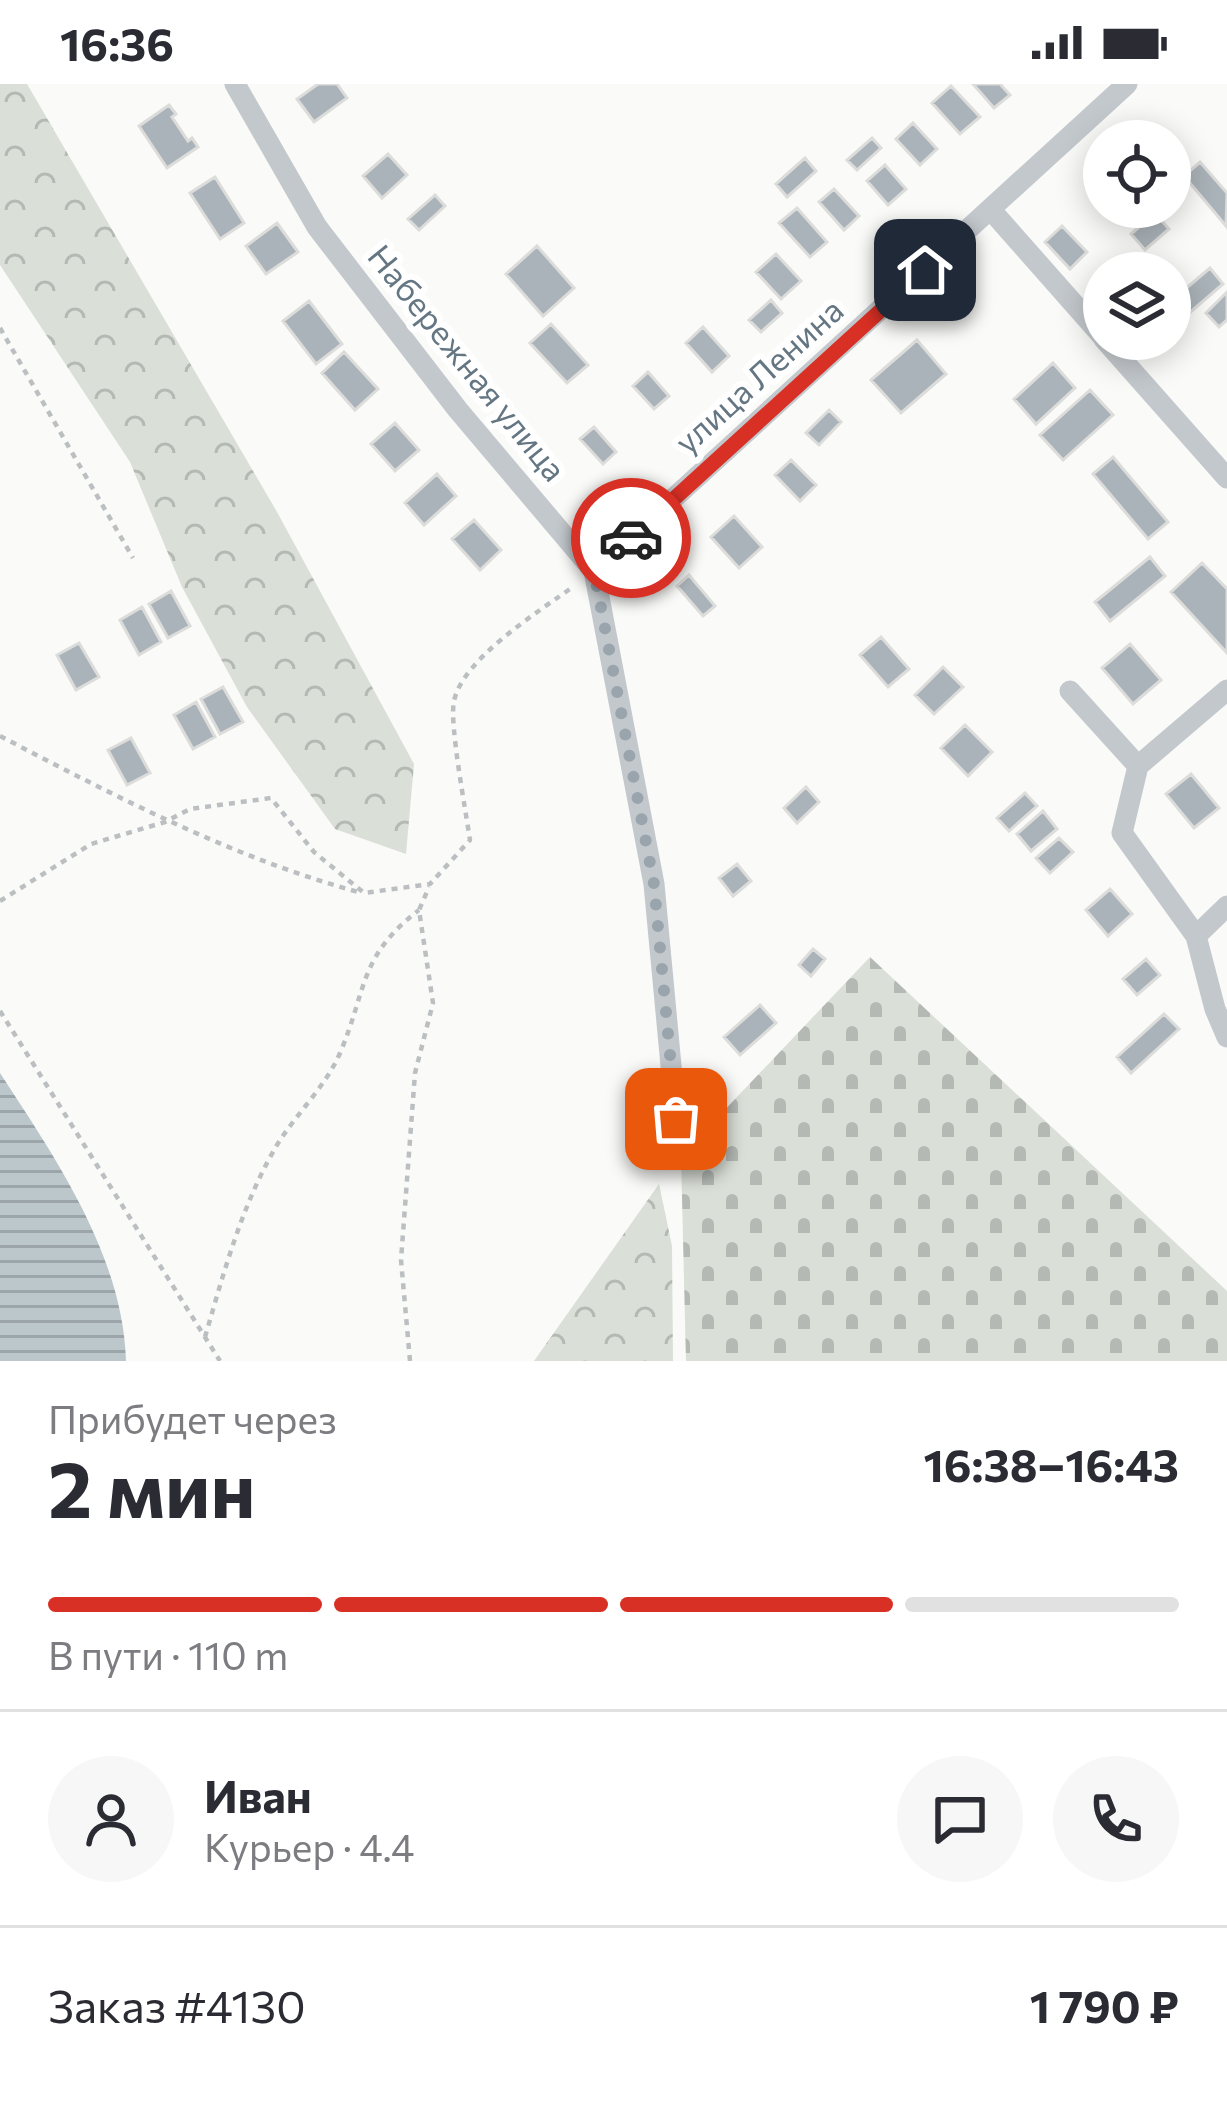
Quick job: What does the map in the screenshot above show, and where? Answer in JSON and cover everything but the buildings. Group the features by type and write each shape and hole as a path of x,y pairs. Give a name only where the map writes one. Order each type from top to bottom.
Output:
{"street":[{"name":"Набережная улица","path":"235,84 317,227 458,410 594,571 654,884 676,1119"},
{"name":"улица Ленина","path":"594,571 1127,84"},
{"path":"991,210 1083,315"},
{"path":"1123,360 1227,478"},
{"path":"1227,690 1138,766 1122,833 1196,935 1215,1010 1227,1037"},
{"path":"1070,692 1138,766"},
{"path":"1196,935 1227,906"}],"path":[{"path":"0,328 133,558"},
{"path":"205,1336 233,1240 276,1147 339,1055 366,970 392,931 418,910 430,884 470,840 453,703 465,675 517,628 594,571"},
{"path":"0,736 164,822 292,874 364,893 430,884"},
{"path":"0,901 91,844 190,809 271,799 314,852 364,893"},
{"path":"410,1361 401,1260 415,1073 433,1003 418,910"},
{"path":"0,1011 220,1361"}],"green space":[{"path":"0,84 27,84 277,512 414,764 406,854 335,829 247,707 182,587 130,462 0,265"},
{"path":"870,957 1227,1291 1227,1361 686,1361 681,1156"},
{"path":"659,1184 672,1246 673,1361 534,1361"}],"shaded area":[{"path":"0,1073 64,1174 100,1246 122,1322 126,1361 0,1361"}],"way so far":[{"path":"631,538 594,571 654,884 676,1119"}],"route":[{"path":"631,538 925,270"}]}
